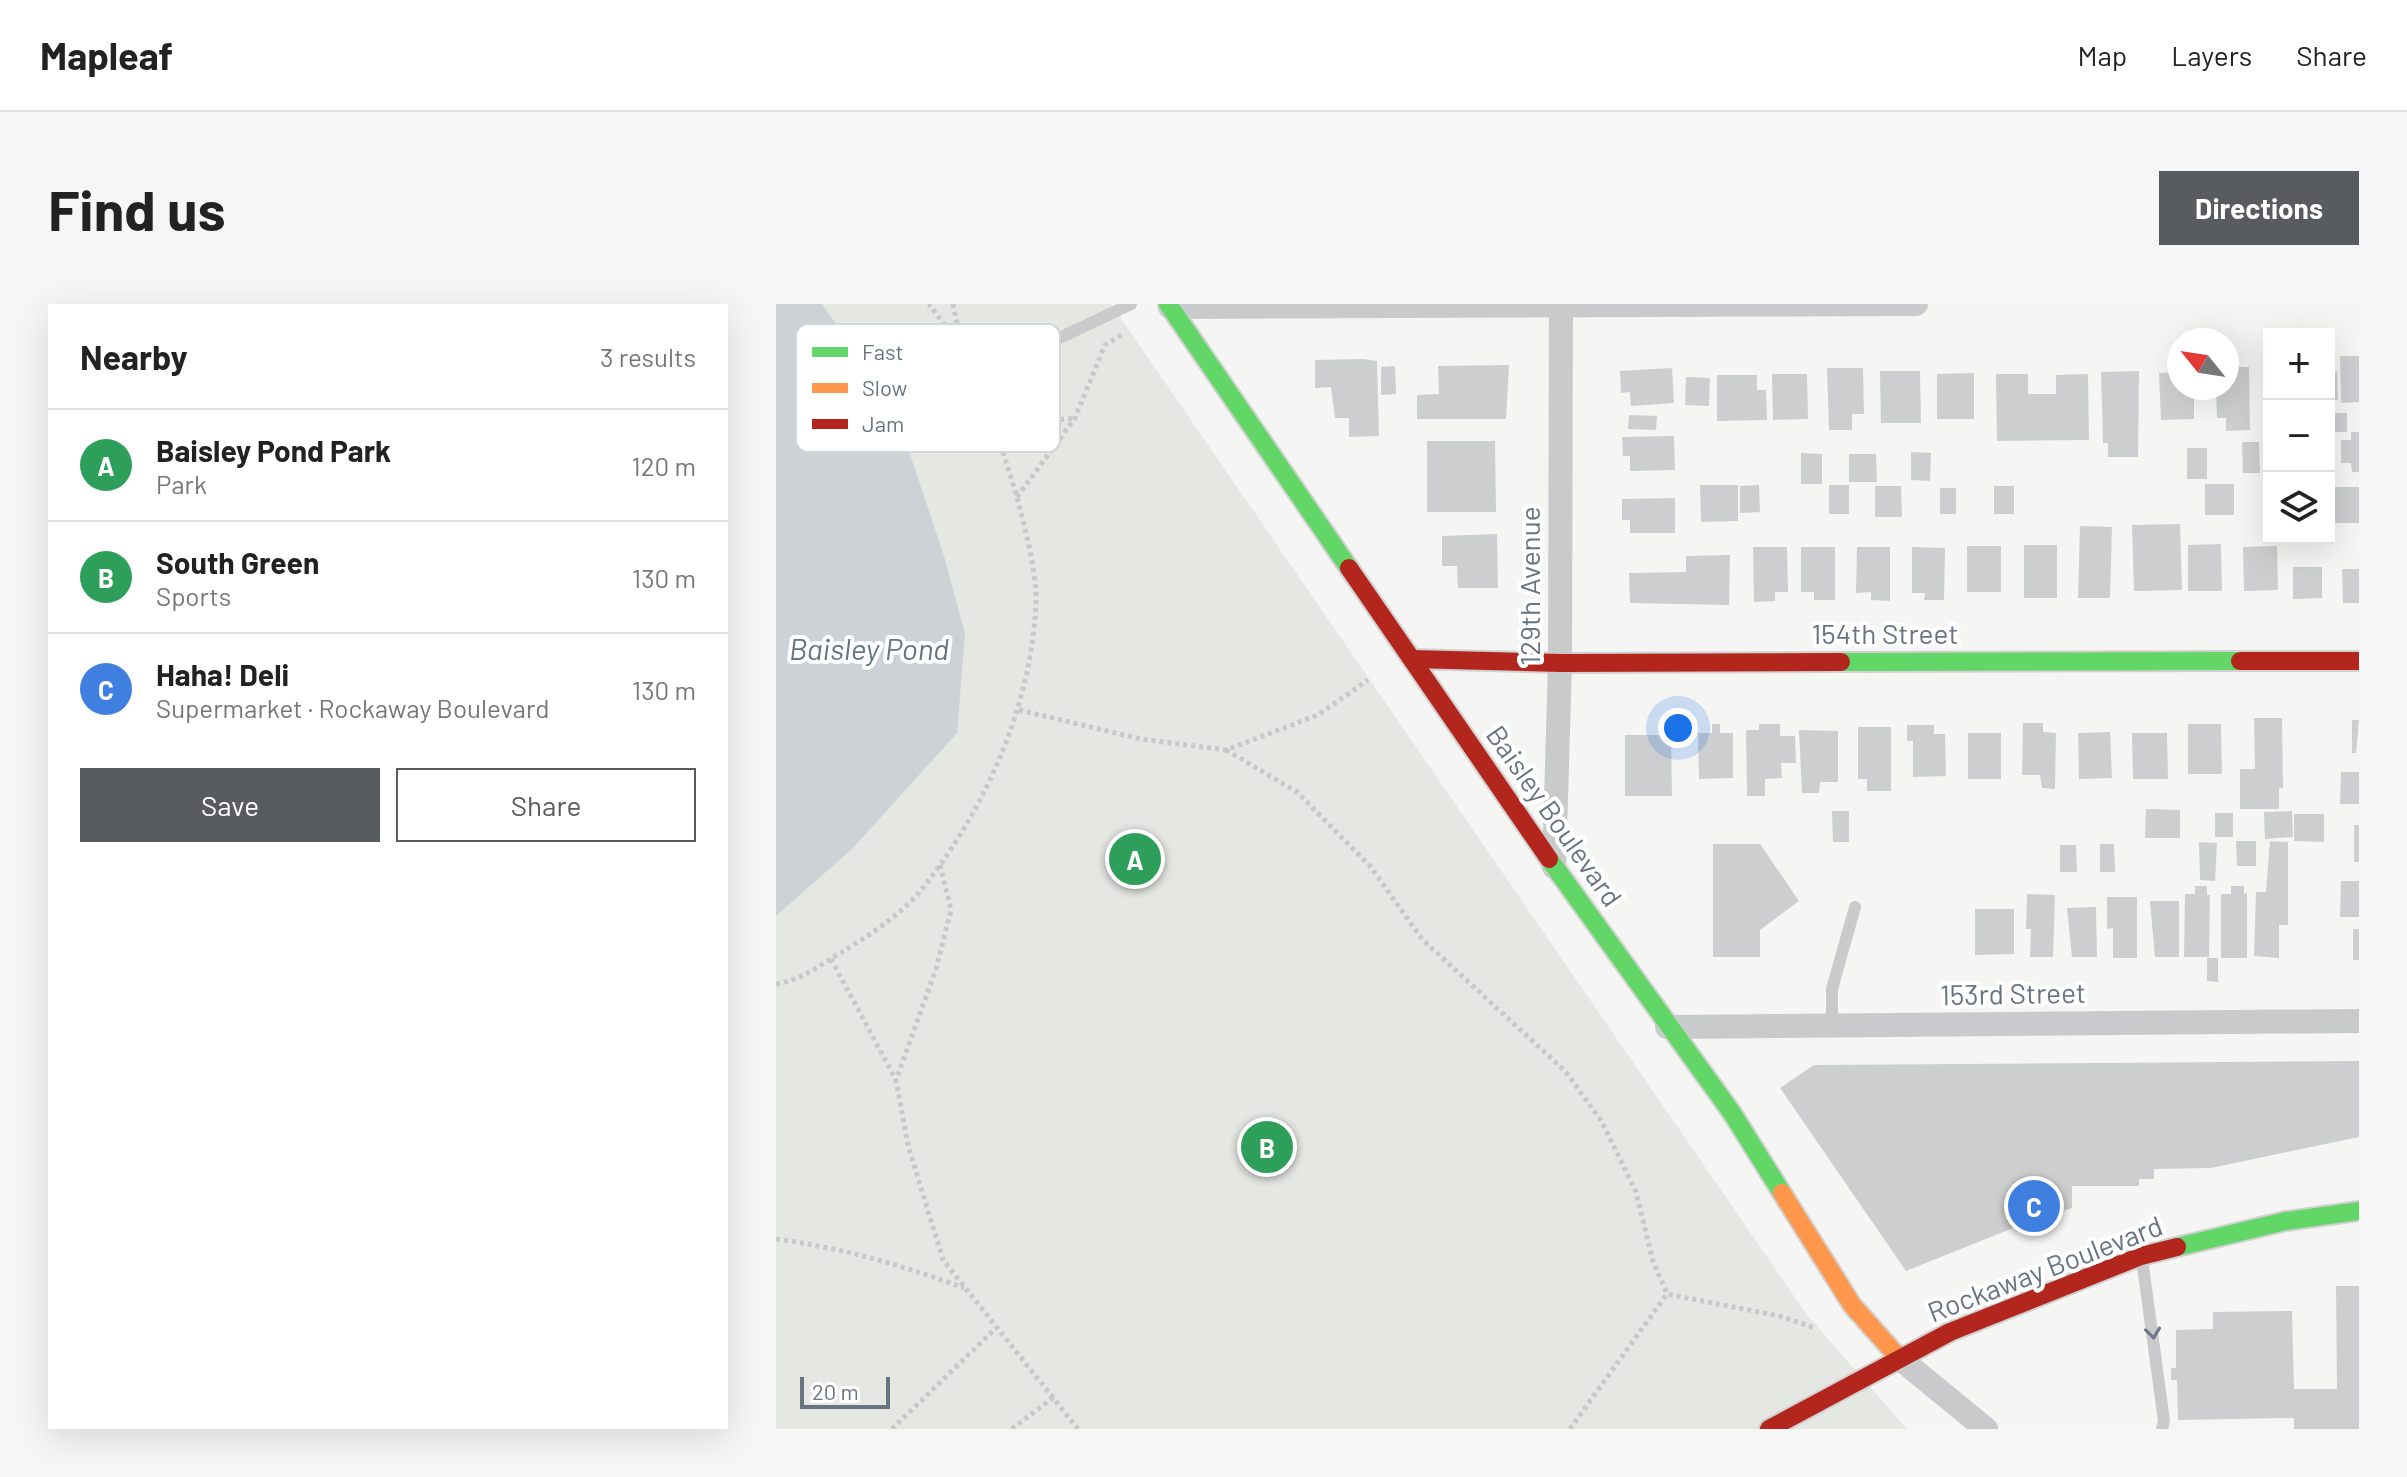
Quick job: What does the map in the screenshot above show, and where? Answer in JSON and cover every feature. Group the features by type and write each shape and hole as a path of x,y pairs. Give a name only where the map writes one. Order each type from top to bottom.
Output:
{"main road":[{"name":"Baisley Boulevard","path":"1169,306 1554,867 1732,1113 1852,1305 1898,1357"},
{"name":"154th Street","path":"1412,659 1560,663 2359,661"},
{"name":"Rockaway Boulevard","path":"1769,1429 1898,1357 2020,1302 2141,1256 2286,1221 2359,1211"}],"street":[{"name":"129th Avenue","path":"1554,867 1560,663 1561,304"},
{"path":"1169,306 1916,304"},
{"name":"153rd Street","path":"1667,1027 2359,1021"},
{"path":"1898,1357 1986,1429"}],"lane":[{"path":"1060,338 1131,304"},
{"path":"1832,1025 1832,989 1855,907"},
{"path":"2141,1256 2164,1421 2162,1429"}],"path":[{"path":"929,304 943,324"},
{"path":"953,304 957,324"},
{"path":"1060,438 1075,418 1105,345 1128,331"},
{"path":"1060,419 1075,418"},
{"path":"776,984 795,981 861,940 924,887 976,806 1019,710 1036,600 1016,498 1001,452"},
{"path":"1016,498 1050,452"},
{"path":"1226,750 1318,715 1368,680"},
{"path":"1019,710 1141,739 1226,750 1297,792 1370,866 1422,939 1566,1072 1602,1122 1636,1192 1653,1261 1667,1294"},
{"path":"896,1080 936,969 951,910 939,864"},
{"path":"831,959 896,1080 908,1145 943,1260 995,1329 1055,1396 1078,1429"},
{"path":"776,1239 845,1250 965,1289"},
{"path":"1667,1294 1779,1316 1815,1328"},
{"path":"1570,1429 1667,1294"},
{"path":"892,1429 995,1329"},
{"path":"1012,1429 1055,1396"}],"shaded area":[{"path":"776,304 1111,304 1807,1315 1907,1429 776,1429"}],"water":[{"name":"Baisley Pond","path":"776,304 822,304 836,324 796,324 796,452 909,452 944,556 965,634 957,733 853,848 776,916"}],"building":[{"path":"2340,356 2359,356 2359,402 2341,403"},
{"path":"1315,360 1377,361 1379,436 1349,437 1349,418 1335,418 1331,387 1315,388"},
{"path":"1509,365 1506,419 1417,419 1417,395 1439,394 1438,366"},
{"path":"1395,366 1396,394 1381,395 1381,367"},
{"path":"2239,367 2249,367 2250,430 2226,431 2226,418 2217,418 2216,400 2239,400"},
{"path":"1672,368 1674,403 1631,406 1630,392 1621,393 1620,371"},
{"path":"1827,368 1863,368 1864,414 1852,414 1852,430 1829,430"},
{"path":"1880,371 1920,371 1921,423 1881,423"},
{"path":"2139,371 2138,457 2108,457 2108,443 2103,443 2101,372"},
{"path":"2335,371 2337,371 2338,400 2335,400"},
{"path":"1974,373 1974,419 1937,419 1937,374"},
{"path":"2159,373 2167,373 2167,400 2194,400 2194,419 2161,420"},
{"path":"1772,374 1807,374 1808,419 1773,420"},
{"path":"1996,374 2028,374 2028,394 2056,394 2056,375 2088,374 2089,440 1997,441"},
{"path":"1717,375 1757,375 1757,390 1766,390 1767,420 1717,421"},
{"path":"1686,377 1710,378 1709,406 1685,405"},
{"path":"2335,413 2347,413 2347,432 2335,432"},
{"path":"1629,415 1657,416 1656,430 1628,429"},
{"path":"2351,432 2359,432 2359,472 2352,472 2351,463 2341,463 2341,440 2351,440"},
{"path":"1674,436 1675,470 1630,471 1630,456 1623,456 1622,437"},
{"path":"1427,441 1495,441 1496,512 1427,512"},
{"path":"2242,442 2259,442 2260,473 2243,473"},
{"path":"2187,448 2207,448 2207,479 2187,479"},
{"path":"1911,452 1931,453 1930,481 1911,480"},
{"path":"1801,453 1822,454 1822,484 1801,484"},
{"path":"1849,454 1876,454 1877,482 1849,482"},
{"path":"2205,484 2234,484 2234,515 2205,515"},
{"path":"1700,485 1738,485 1738,521 1701,522"},
{"path":"1759,485 1760,512 1740,513 1740,486"},
{"path":"1829,485 1849,485 1849,514 1829,514"},
{"path":"1875,486 1901,486 1902,517 1875,517"},
{"path":"1994,486 2014,486 2014,514 1994,514"},
{"path":"2335,487 2359,487 2359,523 2335,523"},
{"path":"1940,488 1956,488 1956,514 1940,514"},
{"path":"1675,498 1675,533 1630,533 1630,520 1622,520 1622,499"},
{"path":"2180,524 2182,590 2134,591 2132,525"},
{"path":"2080,526 2112,527 2110,598 2078,598"},
{"path":"1497,534 1498,588 1458,588 1457,566 1442,566 1442,536"},
{"path":"2221,544 2222,591 2188,591 2188,545"},
{"path":"2024,545 2057,545 2057,598 2024,598"},
{"path":"1967,546 2001,546 2001,592 1967,592"},
{"path":"2277,546 2278,590 2244,591 2243,547"},
{"path":"1753,547 1787,547 1788,592 1775,592 1775,601 1754,602"},
{"path":"1801,547 1835,547 1835,600 1814,600 1814,592 1801,592"},
{"path":"1857,547 1890,547 1890,601 1871,600 1871,592 1856,593"},
{"path":"1912,547 1945,548 1944,600 1924,600 1925,593 1912,593"},
{"path":"1730,555 1729,605 1630,603 1629,573 1686,572 1686,556"},
{"path":"2293,567 2322,567 2322,598 2293,599"},
{"path":"2342,569 2359,569 2359,603 2343,603"},
{"path":"2254,718 2282,718 2283,788 2279,788 2279,809 2240,809 2240,769 2255,769"},
{"path":"2352,720 2359,720 2356,753 2352,753"},
{"path":"2023,723 2043,723 2043,732 2056,733 2055,789 2042,788 2040,775 2022,775"},
{"path":"1712,724 1720,724 1720,733 1733,733 1733,778 1699,779 1698,733 1712,733"},
{"path":"1759,724 1780,724 1780,736 1795,736 1796,763 1781,763 1782,778 1765,779 1765,796 1747,796 1746,730 1759,730"},
{"path":"2188,724 2221,724 2222,774 2188,774"},
{"path":"1907,725 1934,725 1934,734 1945,734 1946,776 1913,777 1913,741 1907,741"},
{"path":"1858,727 1891,727 1891,791 1867,791 1867,779 1858,779"},
{"path":"1799,730 1838,731 1838,782 1820,782 1819,793 1802,793"},
{"path":"2110,732 2112,778 2079,779 2078,733"},
{"path":"1968,733 2001,733 2001,779 1968,779"},
{"path":"2132,733 2167,733 2168,779 2133,779"},
{"path":"1625,735 1671,735 1672,796 1625,796"},
{"path":"2341,772 2359,772 2359,804 2340,804"},
{"path":"2146,809 2180,810 2180,838 2145,838"},
{"path":"1832,811 1849,811 1849,842 1833,842"},
{"path":"2292,811 2293,837 2265,839 2264,812"},
{"path":"2215,813 2233,813 2233,837 2215,837"},
{"path":"2294,814 2324,814 2324,842 2294,841"},
{"path":"2354,825 2359,825 2359,862 2354,862"},
{"path":"2236,841 2256,841 2256,866 2237,866"},
{"path":"2270,841 2288,842 2288,925 2279,925 2279,958 2254,956 2256,892 2266,892"},
{"path":"2199,842 2217,843 2215,881 2200,880"},
{"path":"1713,844 1760,844 1799,901 1760,930 1760,957 1713,957"},
{"path":"2100,844 2114,844 2115,872 2100,872"},
{"path":"2060,845 2076,845 2077,872 2060,872"},
{"path":"2341,881 2359,881 2359,917 2340,917"},
{"path":"2195,886 2207,886 2207,895 2210,895 2209,957 2184,957 2185,894 2195,894"},
{"path":"2231,886 2244,886 2244,894 2247,893 2247,958 2221,958 2221,894 2231,894"},
{"path":"2027,894 2055,895 2053,957 2030,957 2031,929 2026,929"},
{"path":"2107,897 2137,897 2137,958 2113,958 2113,928 2107,929"},
{"path":"2150,901 2179,901 2179,957 2155,957"},
{"path":"2096,907 2097,957 2072,957 2067,908"},
{"path":"1975,909 2014,909 2014,954 1975,955"},
{"path":"2353,929 2359,929 2359,960 2353,960"},
{"path":"2207,958 2218,958 2218,982 2207,981"},
{"path":"2359,1061 2359,1137 2211,1168 2154,1169 2154,1179 2139,1179 2139,1186 2072,1186 2072,1208 2045,1217 2018,1218 2018,1226 1906,1271 1780,1088 1814,1065"},
{"path":"2336,1286 2359,1286 2359,1429 2294,1429 2294,1418 2178,1420 2177,1380 2171,1380 2171,1368 2176,1368 2176,1330 2213,1329 2213,1312 2292,1311 2294,1389 2337,1389"}],"traffic: fast":[{"path":"1168,304 1349,568"},
{"path":"1841,662 2240,661"},
{"path":"1549,859 1732,1113 1782,1193"},
{"path":"2177,1247 2286,1221 2359,1211"}],"traffic: slow":[{"path":"1782,1193 1852,1305 1898,1357"}],"traffic: jam":[{"path":"1349,568 1549,859"},
{"path":"1412,659 1560,663 1841,662"},
{"path":"2240,661 2359,661"},
{"path":"1769,1429 1950,1332 2141,1256 2177,1247"}],"place":[{"name":"Baisley Pond Park","path":"1135,859"},
{"name":"South Green","path":"1267,1147"},
{"name":"Haha! Deli","path":"2034,1206"}]}
